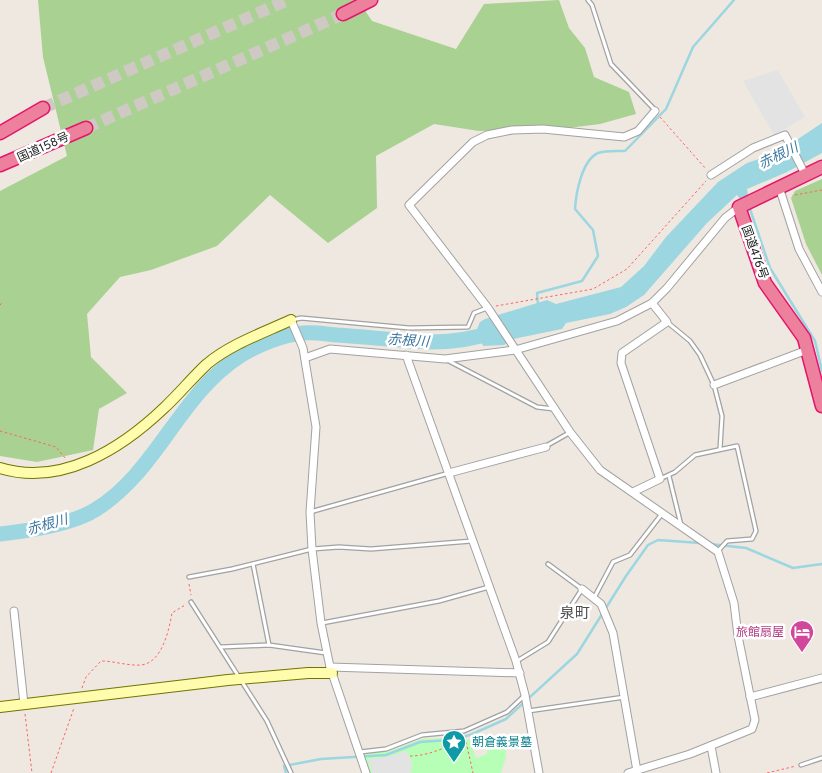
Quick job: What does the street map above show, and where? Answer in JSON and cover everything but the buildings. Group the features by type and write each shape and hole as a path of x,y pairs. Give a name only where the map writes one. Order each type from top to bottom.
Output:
{"highway":[{"path":"343,14 371,0"},
{"path":"0,133 43,108"},
{"name":"国道158号","path":"0,165 86,128"},
{"path":"739,208 805,173 822,167"},
{"name":"国道476号","path":"739,208 765,283 801,334 822,406"}],"street":[{"path":"628,773 711,746 752,729 755,720 734,603 718,552 661,515 600,470 570,432 490,310 409,205 473,142 487,135 512,130 543,129 624,137 638,131 655,111"},
{"path":"711,175 753,148 785,135 805,173"},
{"path":"779,187 799,249 822,292"},
{"path":"305,358 330,349 445,358 514,347 617,321 652,303 667,288 725,218 739,208"},
{"path":"632,492 660,479 621,363 622,353 667,322 652,303"},
{"path":"0,468 23,474 51,472 94,459 136,432 165,407 207,364 229,348 292,322 304,348 316,427 310,512 312,549 321,623 331,670 366,773"},
{"path":"714,385 807,350"},
{"path":"406,355 520,673 539,773"},
{"path":"449,473 546,447"},
{"path":"582,589 601,604 613,634 626,697 637,771"},
{"path":"14,611 24,704"},
{"path":"0,707 331,670 520,673"},
{"path":"750,697 822,678"},
{"path":"711,746 716,773"}],"lane":[{"path":"588,0 592,4 611,64 655,111"},
{"path":"292,322 301,318 409,328 468,327 474,313 490,310"},
{"path":"667,322 690,341 700,355 714,385 722,416 720,449"},
{"path":"445,358 448,362 537,407 554,408"},
{"path":"546,447 570,432"},
{"path":"660,479 669,476 695,456 737,446 756,531 752,539 727,541 718,552"},
{"path":"310,512 449,473"},
{"path":"669,476 682,528"},
{"path":"594,598 613,562 630,554 661,515"},
{"path":"189,577 312,549 339,546 371,549 473,541"},
{"path":"252,564 269,645"},
{"path":"516,662 548,642 582,589 548,564"},
{"path":"321,623 439,601 489,587"},
{"path":"191,602 267,721 291,773"},
{"path":"220,647 269,645 326,653"},
{"path":"360,752 386,749 422,736 464,731 507,712 525,695"},
{"path":"528,711 626,697"},
{"path":"801,765 822,758"}],"path":[{"path":"490,310 594,289 616,277 626,269 689,196 711,175 655,111"},
{"path":"796,195 822,190"},
{"path":"0,431 56,447 71,467"},
{"path":"51,773 77,698 86,678 101,661 146,664 161,650 172,613 191,602 189,577"},
{"path":"24,704 32,773"},
{"path":"466,739 473,773"},
{"path":"410,756 431,754 452,744 466,742"},
{"path":"767,773 801,765"},
{"path":"468,773 472,770"}],"green space":[{"path":"38,0 358,0 372,21 456,49 484,4 559,0 569,28 585,48 594,77 629,92 636,114 600,124 560,129 479,131 434,124 376,156 377,208 328,243 270,195 217,246 151,270 120,277 87,314 91,357 127,393 99,409 93,450 37,462 0,456 0,191 67,156 43,57"},
{"path":"822,179 822,275 806,244 791,198 795,191"},
{"path":"462,734 464,740 469,739 476,758 487,754 487,750 506,744 506,757 501,773 369,773 363,754 390,751 422,739 448,738"}],"shaded area":[{"path":"778,70 805,117 774,135 743,81"},
{"path":"406,751 412,762 411,773 372,773 368,759 387,757"}],"water":[{"path":"822,123 822,153 787,172 747,189 748,196 740,199 737,195 707,223 644,295 626,307 610,314 566,323 562,329 513,339 504,345 483,346 477,329 480,322 485,319 547,300 556,304 621,287 644,266 666,237 718,182 747,163 777,153"}],"waterway":[{"path":"538,305 537,293 582,281 598,256 593,230 575,209 578,186 588,162 598,153 625,151 666,109 693,47 734,0"},
{"path":"750,209 770,268 815,341 822,371"},
{"name":"赤根川","path":"0,534 62,523 95,510 117,494 135,475 200,391 219,372 240,356 262,344 278,338 307,333 432,342 466,339 499,331"},
{"path":"286,773 284,766 321,759 386,755 420,742 449,740 470,735 506,719 577,654 626,576 648,545 658,540 700,543"},
{"path":"710,544 746,548 793,568 822,564"}],"tunnel":[{"path":"43,108 288,0"},
{"path":"86,128 343,14"}],"place":[{"name":"旅館扇屋","path":"802,653"},
{"name":"朝倉義景墓","path":"454,763"}],"district":[{"name":"泉町","path":"575,613"}]}
